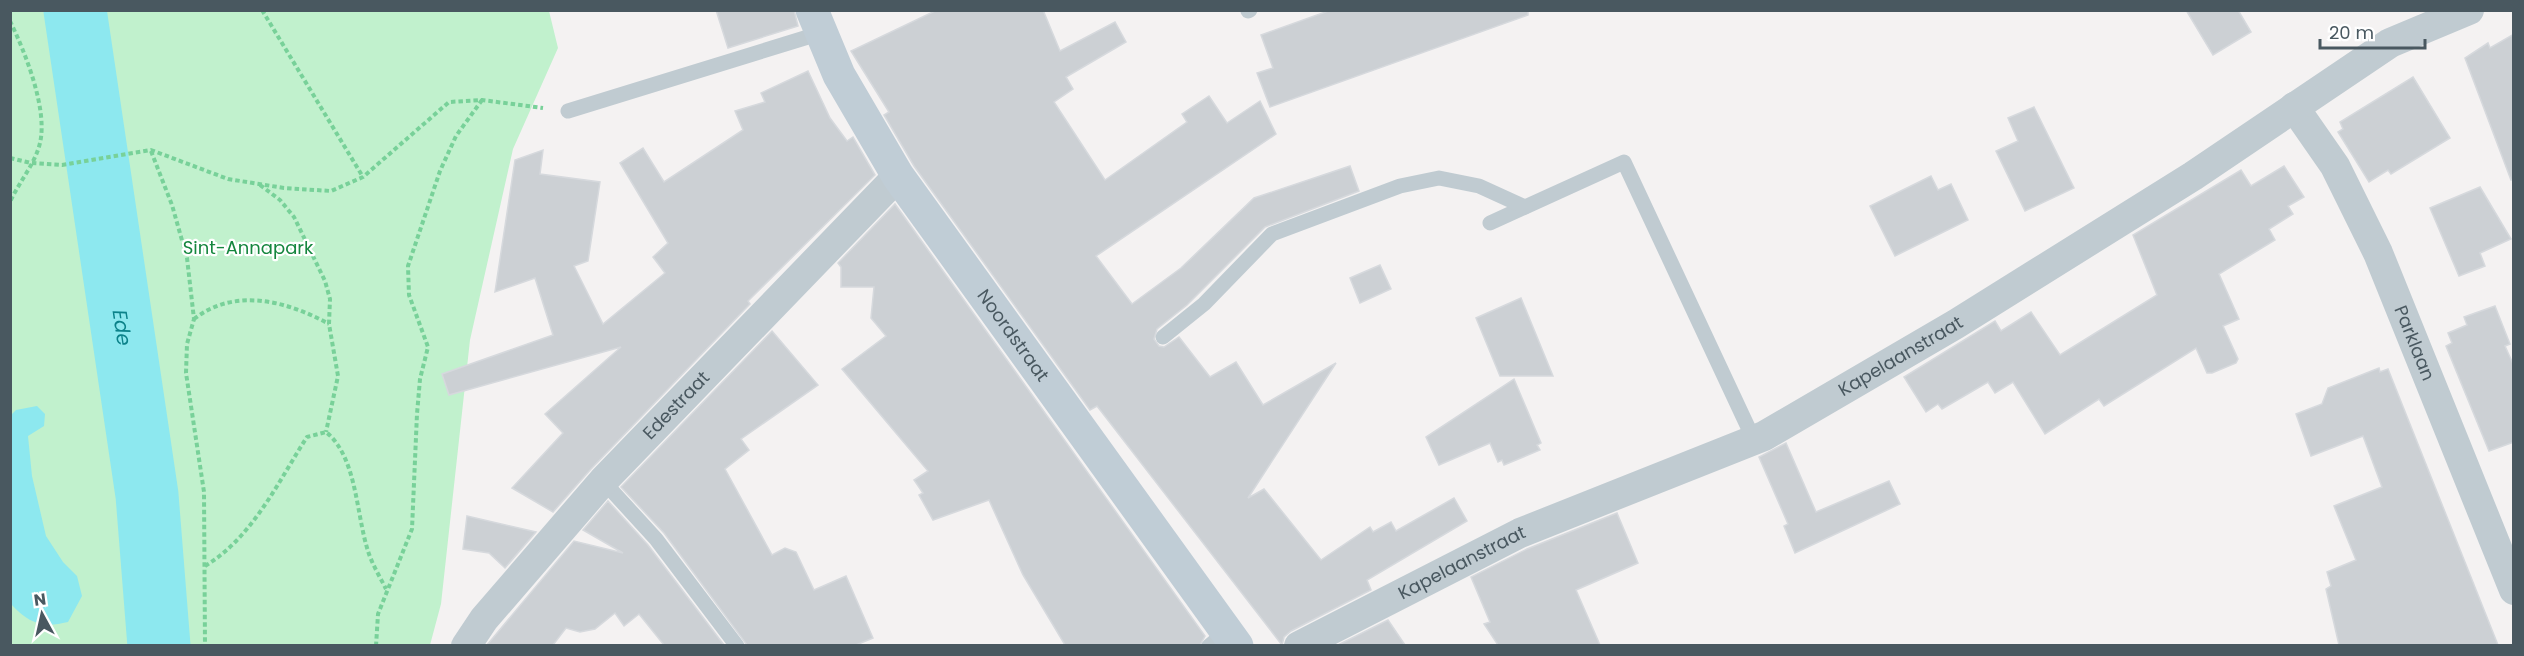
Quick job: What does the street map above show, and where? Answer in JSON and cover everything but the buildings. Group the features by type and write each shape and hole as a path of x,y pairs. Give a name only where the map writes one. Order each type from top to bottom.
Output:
{"street":[{"name":"Kapelaanstraat","path":"1299,645 1520,533 1754,440 1956,324 2193,176 2390,43 2469,10"},
{"name":"Noordstraat","path":"816,22 839,75 898,176 1224,640"},
{"name":"Parklaan","path":"2294,107 2336,166 2378,253 2514,590"},
{"name":"Edestraat","path":"466,645 484,619 603,481 898,176"}],"lane":[{"path":"568,111 816,22"},
{"path":"1491,223 1624,162 1754,440"},
{"path":"1163,337 1204,304 1272,234 1400,186 1439,178 1479,186 1525,207"},
{"path":"603,481 656,539 737,645"}],"path":[{"path":"261,10 363,177"},
{"path":"10,21 22,47 42,119 40,144 10,202"},
{"path":"376,645 378,614 412,528 420,379 428,347 409,295 408,266 440,171 456,136 483,100"},
{"path":"10,158 31,163 62,165 139,150 151,150 228,179 331,191 363,177 449,102 483,100 568,111"},
{"path":"151,150 172,205 187,258 194,319 187,344 186,373 204,492 205,645"},
{"path":"259,184 287,209 312,252 330,299 329,324 338,376 326,432"},
{"path":"194,319 219,304 237,300 262,300 301,311 329,324"},
{"path":"326,432 338,442 348,464 368,554 386,589"},
{"path":"205,566 238,539 259,515 308,437 326,432"}],"green space":[{"name":"Sint-Annapark","path":"10,11 549,11 558,48 513,149 470,340 441,604 430,645 11,645"}],"water":[{"path":"37,406 45,414 44,426 28,436 32,476 46,536 63,562 77,576 82,596 68,622 51,625 30,620 11,604 11,415 16,410"}],"waterway":[{"name":"Ede","path":"75,10 147,495 159,646"}]}
